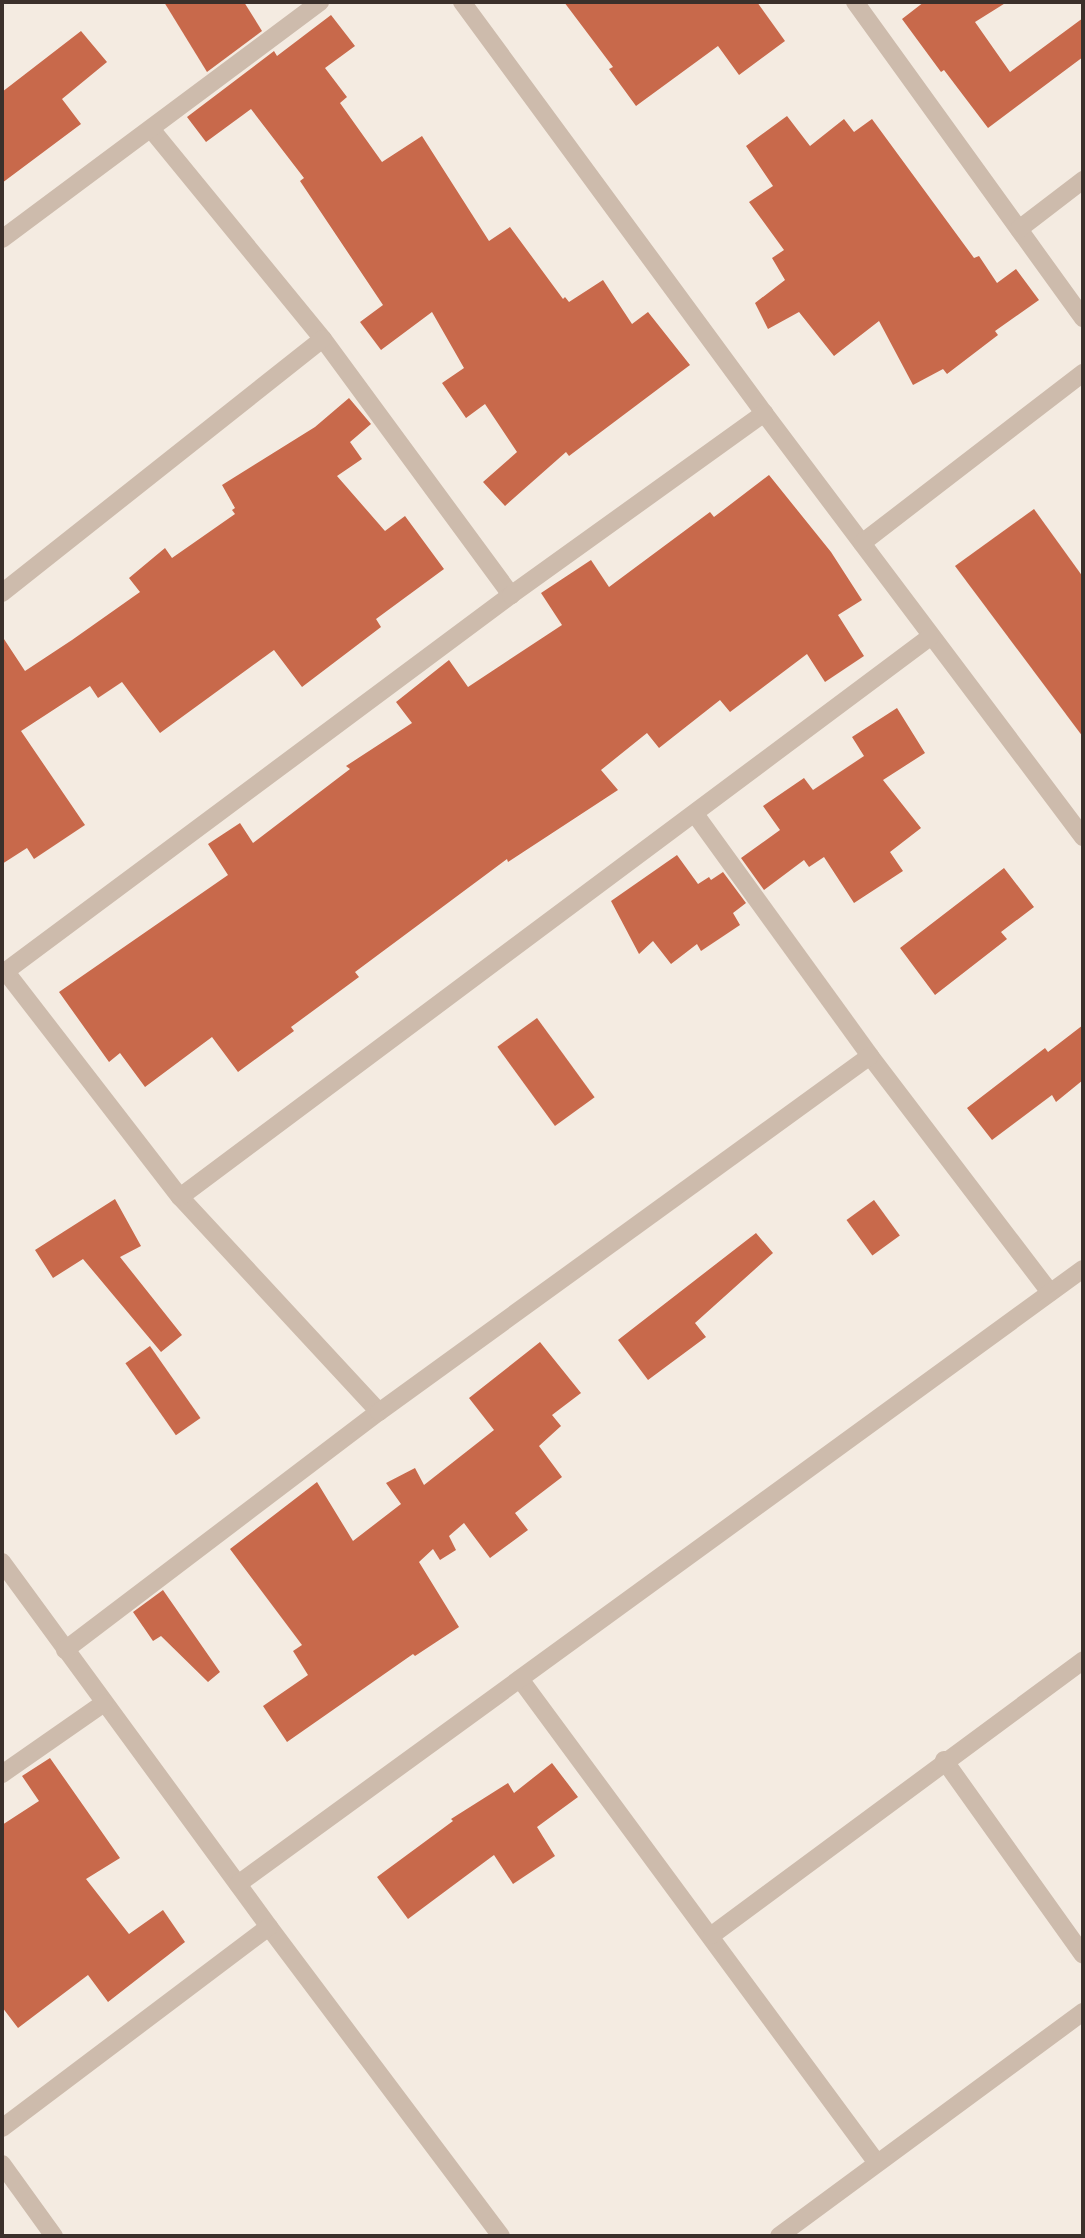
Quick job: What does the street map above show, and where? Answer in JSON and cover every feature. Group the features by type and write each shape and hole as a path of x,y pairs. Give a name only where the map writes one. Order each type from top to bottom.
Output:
{"street":[{"path":"2,239 320,2"},
{"path":"462,2 930,637 1083,837"},
{"path":"855,2 1083,318"},
{"path":"151,129 323,339 511,595"},
{"path":"1019,229 1083,180"},
{"path":"2,593 323,339"},
{"path":"862,542 1083,373"},
{"path":"379,1412 180,1197 4,973 511,595 764,413"},
{"path":"180,1197 930,637"},
{"path":"695,814 870,1055 1050,1293"},
{"path":"65,1650 379,1412 870,1055"},
{"path":"238,1884 1083,1269"},
{"path":"2,1562 269,1927 501,2236"},
{"path":"712,1936 944,1760 1083,1660"},
{"path":"520,1679 877,2163"},
{"path":"2,1774 104,1703"},
{"path":"944,1760 1083,1955"},
{"path":"2,2128 269,1927"},
{"path":"779,2236 1083,2012"},
{"path":"2,2164 54,2236"}],"building":[{"path":"164,2 244,2 262,31 207,72"},
{"path":"564,2 757,2 785,41 739,75 718,46 636,106 609,69 613,67"},
{"path":"924,2 1007,2 975,22 1010,72 1083,18 1083,57 988,128 944,70 941,72 902,19"},
{"path":"331,15 355,46 325,68 347,97 340,103 382,162 422,136 489,241 510,227 563,299 565,297 569,302 603,280 632,324 648,312 690,365 569,456 566,452 505,506 483,482 517,452 485,404 466,418 442,383 464,368 432,312 381,350 360,322 383,305 300,181 304,178 251,109 206,142 187,117 274,51 277,56"},
{"path":"81,31 107,62 62,99 81,124 2,183 2,92"},
{"path":"787,116 810,146 844,119 854,132 872,119 974,258 979,256 997,283 1016,269 1039,300 995,331 998,335 947,374 943,369 913,385 879,321 834,356 799,312 768,329 755,303 785,280 772,258 784,250 749,202 773,186 746,146"},
{"path":"349,398 371,424 350,442 362,459 337,476 385,531 405,516 444,569 376,619 381,627 302,687 274,650 160,733 122,682 98,698 90,686 21,731 85,825 34,859 27,848 2,864 2,636 25,671 72,640 140,592 129,578 165,548 172,558 235,514 232,510 235,508 222,485 315,427"},
{"path":"769,475 831,552 862,600 838,615 864,656 825,682 807,654 730,712 720,700 659,748 647,733 601,770 618,790 508,862 507,859 355,972 359,977 291,1027 294,1031 238,1072 212,1037 145,1087 120,1053 109,1062 59,992 228,875 208,844 240,823 253,843 350,769 346,766 412,723 396,702 449,660 468,687 562,625 541,593 591,560 609,587 710,512 714,517"},
{"path":"1034,509 1083,577 1083,737 955,566"},
{"path":"897,708 925,753 883,780 921,828 890,852 903,871 854,903 824,857 809,867 804,860 764,890 741,858 780,830 763,806 804,778 813,790 864,756 852,737"},
{"path":"677,855 698,884 723,872 746,903 733,913 740,925 701,951 697,944 671,964 653,941 639,954 611,901"},
{"path":"1004,868 1034,907 1001,932 1007,939 935,995 900,948"},
{"path":"537,1018 595,1097 555,1126 497,1047"},
{"path":"1083,1025 1083,1080 1056,1102 1052,1095 992,1140 967,1108 1045,1048 1048,1052"},
{"path":"115,1199 141,1246 120,1257 182,1335 161,1352 83,1259 53,1278 35,1250"},
{"path":"874,1200 900,1236 872,1256 846,1220"},
{"path":"756,1233 773,1253 695,1323 706,1337 648,1380 618,1340"},
{"path":"540,1342 581,1393 552,1415 561,1426 539,1446 562,1477 515,1513 528,1530 490,1558 464,1523 449,1536 456,1550 440,1560 433,1549 419,1562 459,1627 415,1656 413,1654 287,1742 263,1706 308,1675 293,1651 302,1645 230,1549 317,1482 353,1541 401,1504 386,1483 415,1468 424,1485 494,1430 469,1398"},
{"path":"150,1346 200,1418 176,1435 125,1363"},
{"path":"163,1590 220,1672 208,1682 161,1636 153,1641 133,1612"},
{"path":"50,1758 120,1858 86,1879 129,1934 163,1910 185,1942 108,2002 88,1975 18,2028 2,2007 2,1825 39,1801 22,1776"},
{"path":"552,1763 578,1797 537,1827 555,1856 513,1884 494,1855 408,1919 377,1877 453,1821 451,1819 508,1783 514,1793"}]}
